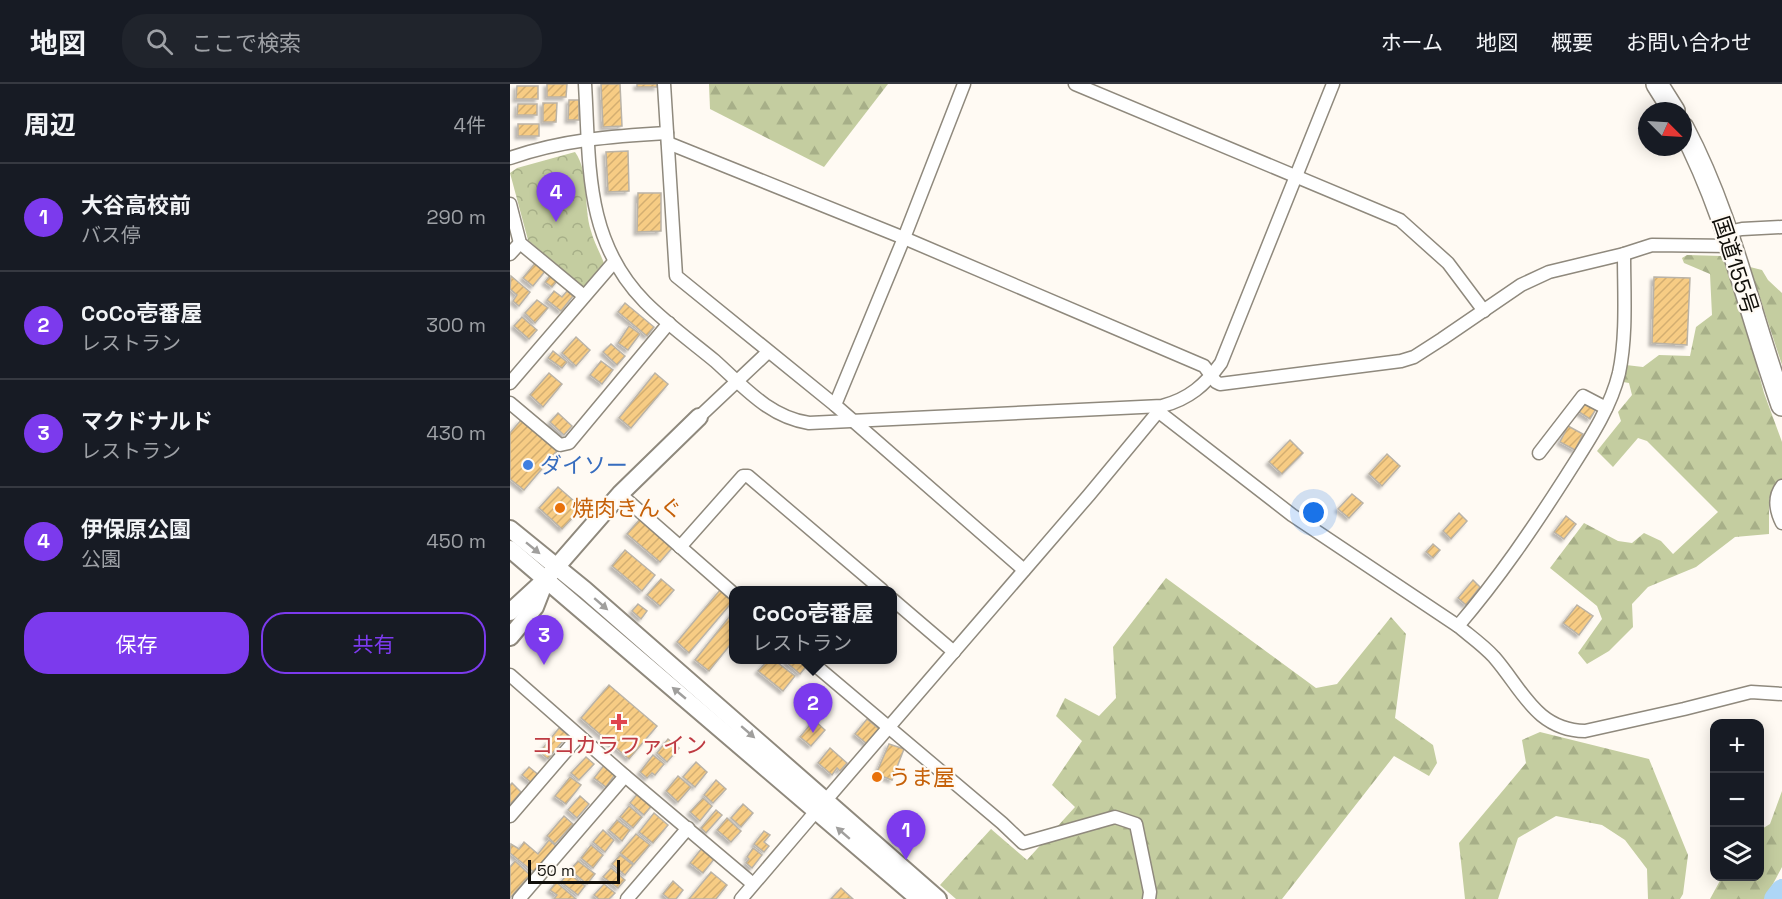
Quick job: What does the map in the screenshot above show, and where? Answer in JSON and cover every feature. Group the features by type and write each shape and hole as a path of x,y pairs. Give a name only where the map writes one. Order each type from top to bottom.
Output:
{"highway":[{"path":"1657,84 1668,102"},
{"name":"国道155号","path":"1692,147 1730,239 1751,314 1782,405"}],"street":[{"path":"585,84 594,208 603,238 614,262 646,303 736,381 770,409 797,421 809,423 1161,409 1186,398 1203,386 1221,363 1333,84"},
{"path":"664,84 675,276 854,421 1024,570"},
{"path":"835,405 964,84"},
{"path":"1075,84 1400,220 1448,263 1484,311"},
{"path":"510,158 528,151 588,138 667,138 1204,366 1220,384 1401,361 1414,357 1521,285 1549,272 1652,245 1730,239 1742,229 1782,227"},
{"path":"510,204 520,243 584,296"},
{"path":"510,254 520,243"},
{"path":"1458,626 1494,584 1524,541 1582,452 1614,391 1623,352 1624,254"},
{"path":"510,383 614,262"},
{"path":"510,403 560,445 569,443 669,323"},
{"path":"510,612 545,580 620,494 768,352"},
{"path":"1539,453 1583,396 1606,408"},
{"path":"741,899 1161,409"},
{"path":"1161,409 1292,515 1458,626 1495,658 1525,699 1546,720 1558,727 1570,731 1585,731 1751,692 1782,694"},
{"path":"680,548 743,476 748,476 876,586"},
{"path":"1782,486 1776,502 1782,524"},
{"path":"620,494 729,590"},
{"path":"510,529 556,567 822,805 919,899"},
{"path":"510,549 545,580 938,899"},
{"path":"510,637 535,607 545,580"},
{"path":"897,603 954,652"},
{"path":"814,664 1023,843 1115,817 1136,824 1150,892 1149,899"},
{"path":"510,675 753,884"},
{"path":"510,816 579,736"},
{"path":"519,899 625,776"},
{"path":"627,899 688,828"}],"green space":[{"path":"709,84 888,84 824,167 710,109"},
{"path":"575,152 583,170 591,231 605,266 588,286 582,286 528,240 510,173 517,168"},
{"path":"1687,255 1722,256 1739,299 1764,393 1782,442 1782,482 1769,499 1769,534 1735,537 1696,567 1648,587 1632,604 1633,627 1609,651 1587,664 1578,653 1602,619 1597,606 1550,568 1584,523 1618,541 1632,543 1644,533 1661,541 1673,554 1718,512 1647,441 1638,438 1613,467 1597,451 1621,421 1618,412 1632,395 1629,383 1623,382 1626,365 1643,367 1659,355 1690,356 1696,327 1712,315 1710,274 1684,263 1682,258"},
{"path":"1750,267 1762,270 1768,280 1782,293 1782,365"},
{"path":"1166,578 1316,688 1337,684 1391,617 1406,634 1395,718 1433,745 1437,763 1429,776 1394,756 1282,899 956,899 940,885 991,829 1027,860 1075,807 1052,785 1082,741 1056,716 1065,698 1099,716 1116,698 1113,647"},
{"path":"1540,732 1649,759 1688,855 1683,894 1680,899 1648,899 1647,869 1625,840 1602,825 1556,816 1518,838 1498,899 1465,899 1459,843 1526,763 1522,740"},
{"path":"1782,791 1782,867 1765,899 1710,899 1720,881 1764,881 1764,828 1770,824"}],"building":[{"path":"547,84 567,84 566,97 547,97"},
{"path":"601,84 620,84 622,126 603,127"},
{"path":"637,84 657,84 657,87 637,87"},
{"path":"517,86 538,86 538,99 516,99"},
{"path":"569,100 579,100 579,120 568,120"},
{"path":"543,103 557,103 556,122 543,122"},
{"path":"518,104 537,104 537,115 517,115"},
{"path":"518,124 539,124 539,136 518,136"},
{"path":"628,151 629,191 608,192 606,152"},
{"path":"638,193 661,193 661,231 637,232"},
{"path":"536,262 546,270 533,286 523,278"},
{"path":"551,274 558,280 552,287 545,282"},
{"path":"511,276 530,292 519,306 513,301 517,295 510,289"},
{"path":"1654,277 1690,278 1687,345 1652,343"},
{"path":"554,291 562,297 567,291 573,296 561,311 547,300"},
{"path":"537,300 548,308 535,323 525,313"},
{"path":"625,303 654,327 647,336 618,312"},
{"path":"522,317 537,330 529,339 514,326"},
{"path":"629,326 640,334 628,350 618,343"},
{"path":"576,337 590,350 576,366 562,353"},
{"path":"611,344 625,356 617,365 603,352"},
{"path":"553,351 567,362 562,368 548,358"},
{"path":"601,361 613,370 602,384 590,375"},
{"path":"549,373 562,384 543,407 530,395"},
{"path":"655,373 668,384 631,428 619,418"},
{"path":"1585,402 1596,409 1590,419 1579,412"},
{"path":"558,413 572,426 564,435 550,422"},
{"name":"ダイソー","path":"521,420 557,451 524,490 510,479 510,433"},
{"path":"1568,426 1583,434 1575,450 1560,442"},
{"path":"1290,440 1303,453 1282,474 1269,462"},
{"path":"1387,454 1400,466 1382,486 1369,474"},
{"name":"焼肉きんぐ","path":"558,487 582,508 562,529 539,508"},
{"path":"1352,494 1363,503 1349,518 1338,509"},
{"path":"1459,513 1467,521 1451,539 1443,531"},
{"path":"1566,516 1576,524 1564,539 1554,532"},
{"path":"640,519 673,547 660,562 627,534"},
{"path":"1433,544 1440,550 1433,558 1426,552"},
{"path":"625,550 655,575 642,591 612,566"},
{"path":"661,579 674,590 660,606 647,595"},
{"path":"1473,580 1480,587 1466,605 1458,598"},
{"path":"720,590 729,598 729,606 689,653 677,642"},
{"path":"638,604 647,611 641,619 632,611"},
{"path":"1577,605 1593,616 1579,635 1563,623"},
{"path":"729,617 729,646 709,671 695,660"},
{"path":"764,664 779,664 795,676 783,691 758,671"},
{"path":"788,664 808,664 800,674"},
{"name":"ココカラファイン","path":"609,685 657,726 629,759 581,718"},
{"path":"867,719 879,729 867,744 855,734"},
{"path":"814,720 825,730 811,746 800,737"},
{"path":"559,728 568,735 548,759 540,752"},
{"path":"668,739 679,748 667,762 657,753"},
{"path":"889,744 904,749 892,780 876,774"},
{"path":"830,748 847,763 840,771 837,768 832,775 818,763"},
{"path":"653,755 664,764 655,775 652,773 647,778 640,772"},
{"path":"586,757 594,764 579,780 571,773"},
{"path":"696,762 707,772 695,787 683,777"},
{"path":"605,764 616,773 606,787 594,778"},
{"path":"529,767 540,776 533,784 522,775"},
{"path":"678,776 691,787 678,802 666,791"},
{"path":"570,777 581,785 566,804 555,796"},
{"path":"716,780 726,789 713,803 704,795"},
{"path":"512,783 521,792 510,805 510,785"},
{"path":"639,792 653,804 644,815 630,803"},
{"path":"580,796 589,804 577,818 568,810"},
{"path":"703,798 712,806 700,821 690,812"},
{"path":"743,804 753,813 741,827 731,818"},
{"path":"629,806 642,817 633,828 620,817"},
{"path":"716,810 722,815 706,833 701,828"},
{"path":"654,813 668,825 653,843 639,832"},
{"path":"564,816 573,824 555,844 547,836"},
{"path":"727,818 741,831 731,842 717,830"},
{"path":"617,820 630,830 622,841 609,830"},
{"path":"603,830 614,840 605,852 593,842"},
{"path":"764,831 770,835 764,842 769,846 764,852 754,844"},
{"path":"636,834 650,845 634,864 620,853"},
{"path":"549,840 556,846 535,873 510,853 511,844 519,849 524,842 538,854"},
{"path":"591,845 603,855 593,868 581,858"},
{"path":"702,848 715,858 703,873 690,863"},
{"path":"753,848 762,855 752,868 746,863"},
{"path":"620,855 633,865 625,875 612,864"},
{"path":"515,861 530,875 510,898 510,867"},
{"path":"578,861 595,874 587,884 570,870"},
{"path":"611,868 625,880 618,888 603,877"},
{"path":"711,872 727,885 716,899 689,899"},
{"path":"568,873 585,886 578,895 561,882"},
{"path":"673,881 683,890 676,899 669,899 663,894"},
{"path":"556,882 576,899 554,899 557,895 550,890"},
{"path":"604,884 615,893 609,899 599,899 594,895"},
{"path":"841,888 853,899 831,899"}],"waterway":[{"path":"1775,899 1782,890"}],"place":[{"name":"伊保原公園","path":"556,222"},
{"name":"ダイソー","path":"528,465"},
{"name":"焼肉きんぐ","path":"560,508"},
{"name":"マクドナルド","path":"544,665"},
{"name":"ココカラファイン","path":"619,722"},
{"name":"CoCo壱番屋","path":"813,733"},
{"name":"うま屋","path":"877,777"},
{"name":"大谷高校前","path":"906,860"}]}
